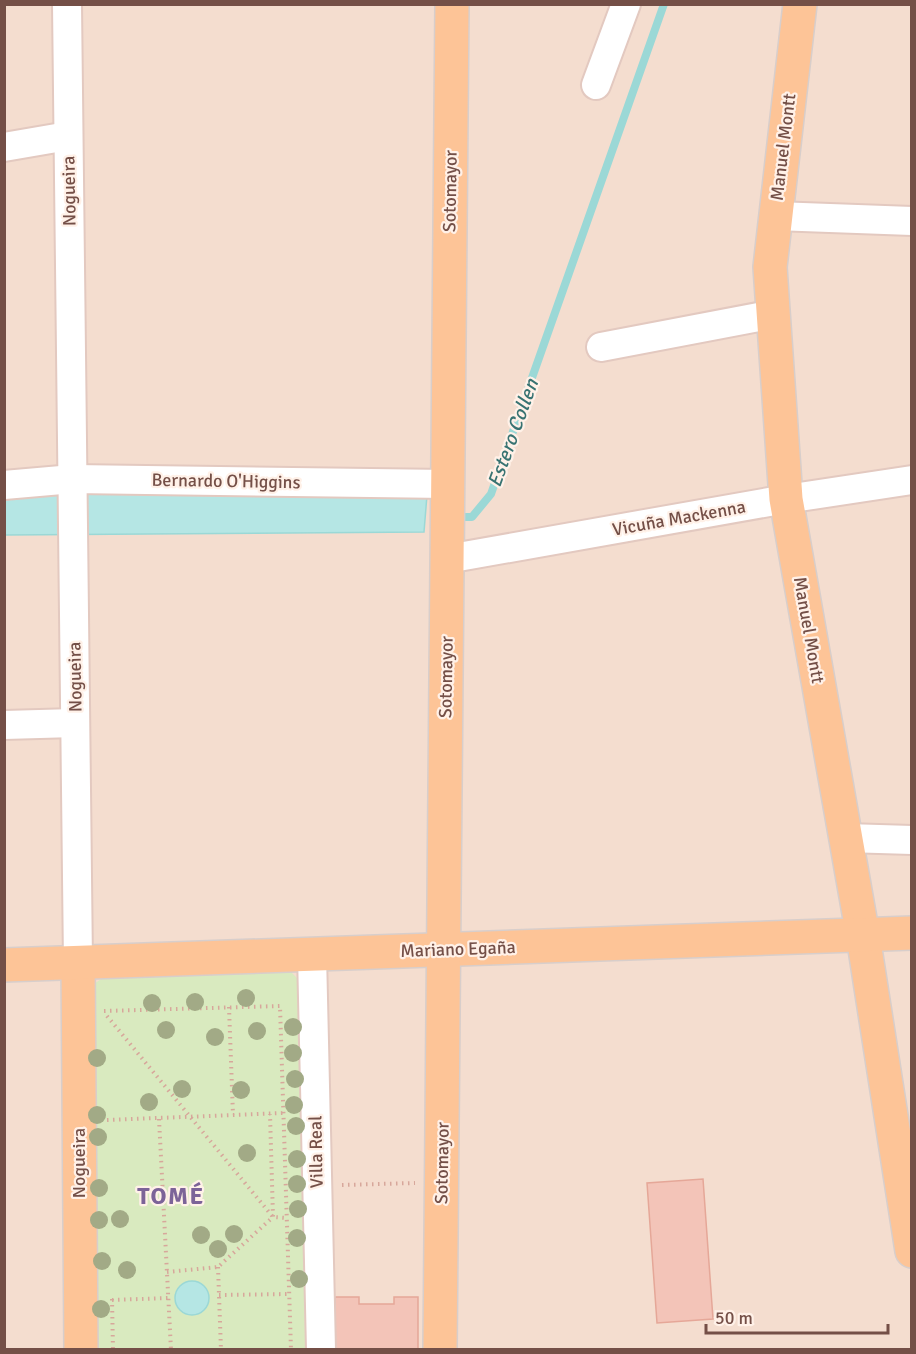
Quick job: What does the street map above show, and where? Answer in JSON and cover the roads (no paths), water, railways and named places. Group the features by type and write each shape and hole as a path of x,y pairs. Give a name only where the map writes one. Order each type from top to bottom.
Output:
{"main road":[{"name":"Sotomayor","path":"440,1350 452,4"},
{"name":"Manuel Montt","path":"800,4 770,267 786,499 863,936 912,1251"},
{"name":"Mariano Egaña","path":"4,965 912,933"},
{"name":"Nogueira","path":"78,963 95,1017 81,1350"}],"street":[{"name":"Nogueira","path":"67,4 78,963"},
{"path":"596,84 626,4"},
{"path":"4,147 69,136"},
{"path":"775,216 912,221"},
{"path":"601,347 774,314"},
{"name":"Vicuña Mackenna","path":"447,547 912,480"},
{"name":"Bernardo O'Higgins","path":"4,485 448,491"},
{"path":"4,725 75,723"},
{"path":"846,838 912,840"},
{"name":"Villa Real","path":"312,954 321,1350"}],"water":[{"path":"46,493 427,495 424,532 5,535 5,496"},
{"path":"192,1281 204,1286 209,1298 204,1310 192,1315 180,1310 175,1298 180,1286"}],"waterway":[{"name":"Estero Collen","path":"456,517 472,517 491,494 664,4"}],"district":[{"name":"TOMÉ","path":"171,1196"}]}
